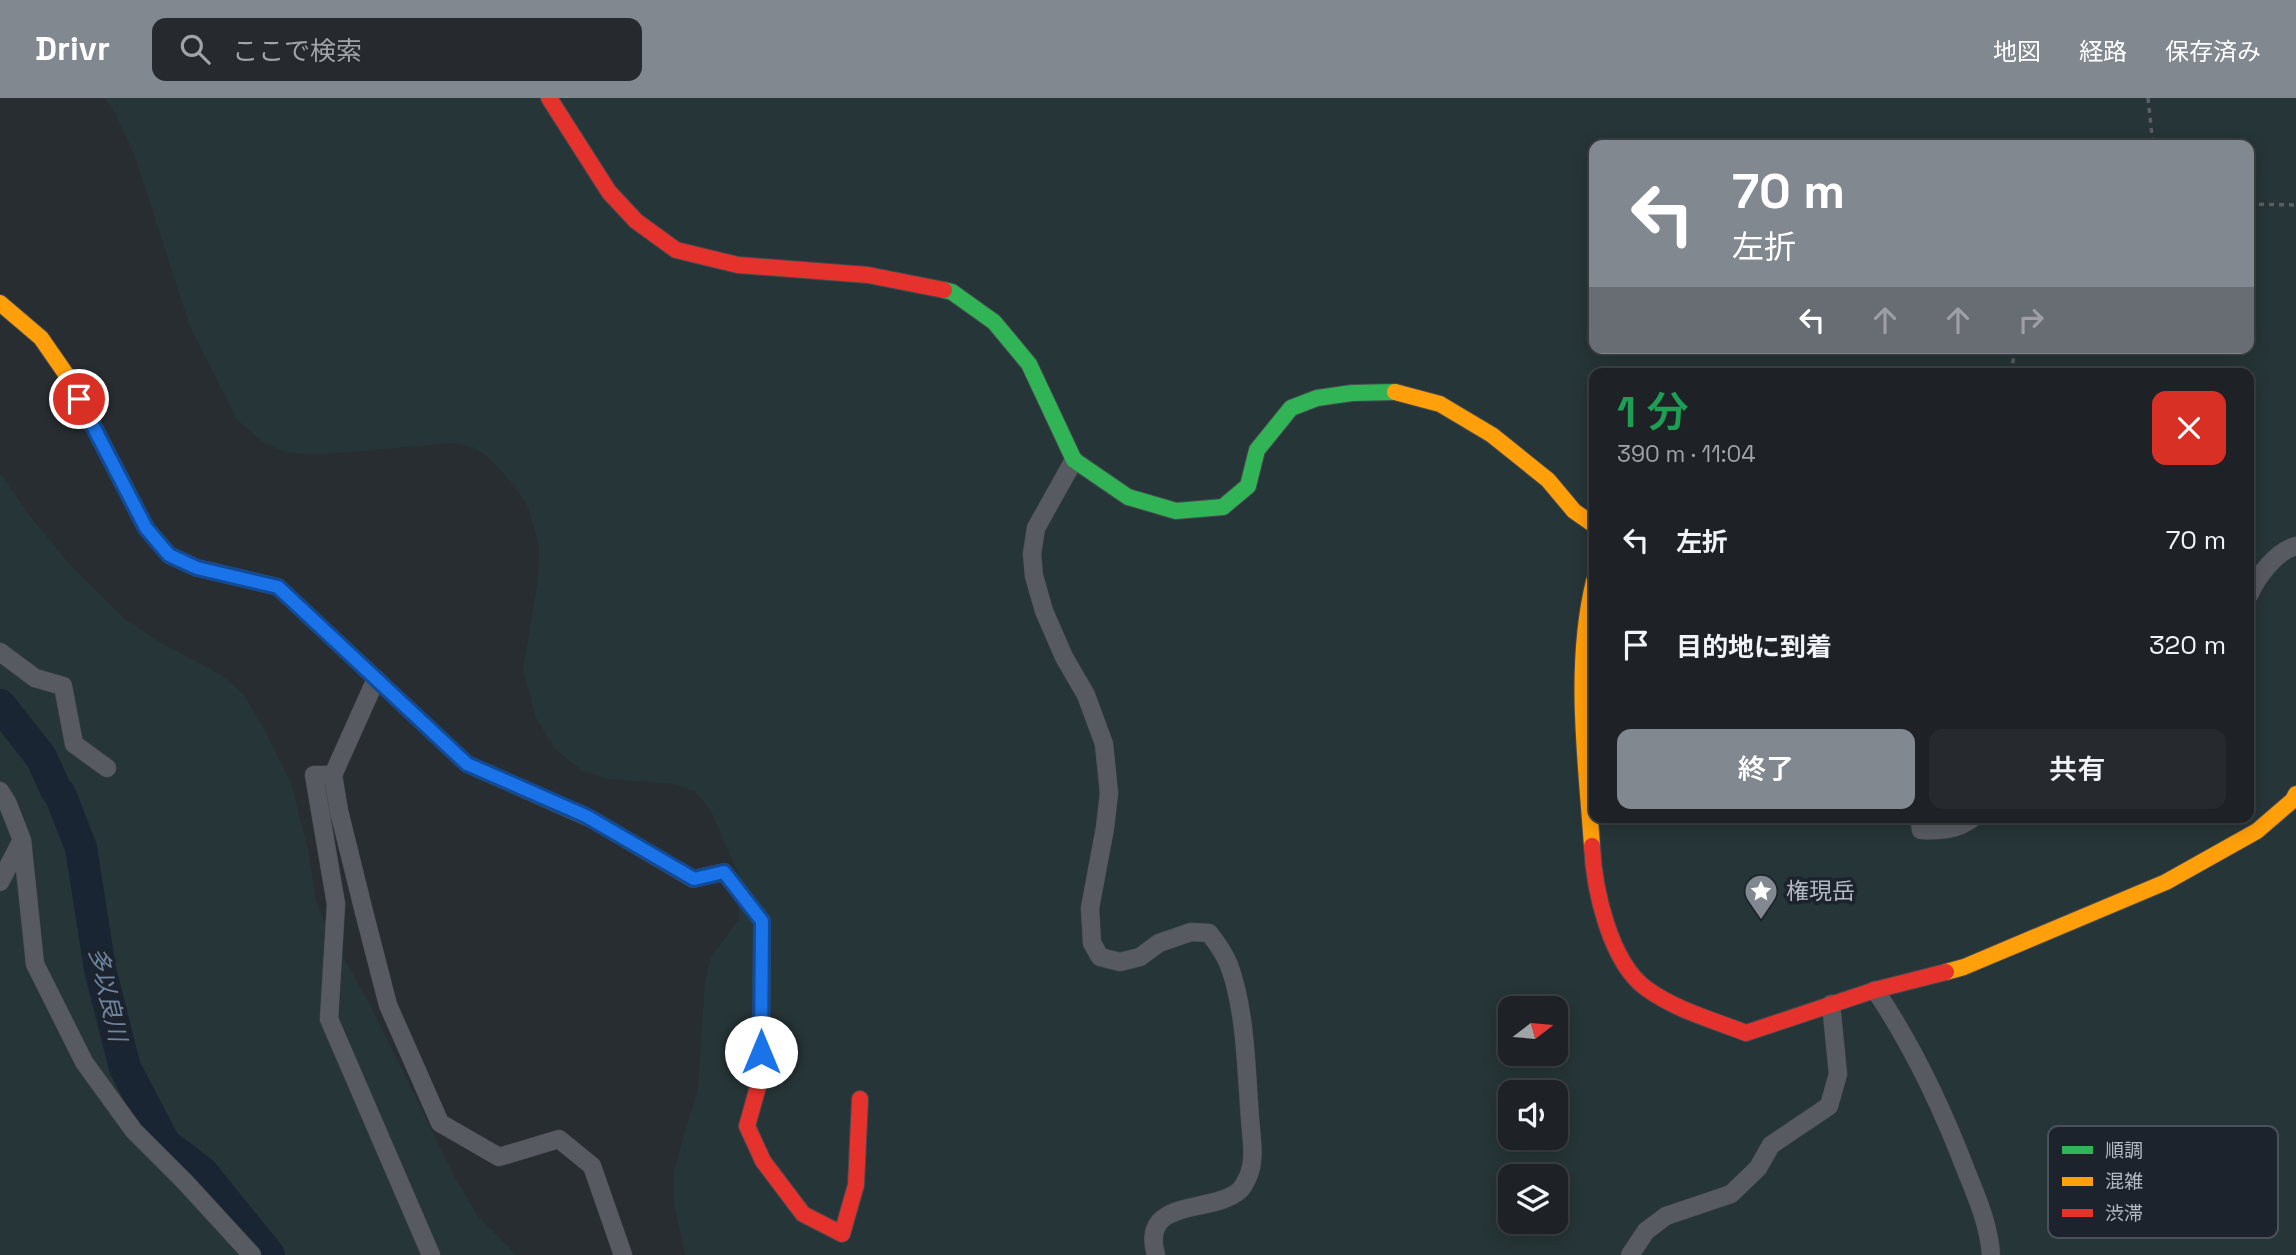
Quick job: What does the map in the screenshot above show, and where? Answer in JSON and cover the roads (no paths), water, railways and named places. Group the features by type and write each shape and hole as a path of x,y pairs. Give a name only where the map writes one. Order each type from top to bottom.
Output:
{"street":[{"path":"549,98 609,192 636,221 676,250 738,265 868,275 952,292 994,321 1029,364 1074,460 1128,497 1176,511 1223,507 1248,486 1257,450 1291,408 1317,398 1352,393 1397,392 1440,404 1492,435 1548,480 1574,511 1589,522"},
{"path":"0,303 41,338 68,377 146,528 169,555 197,568 278,587 467,764 586,816 694,879 724,872 762,921 761,1078 747,1126 763,1161 803,1214 842,1234 856,1185 860,1099"},
{"path":"1074,460 1036,527 1032,554 1034,576 1044,611 1064,657 1086,695 1104,744 1109,793 1090,908 1092,943 1100,957 1120,962 1140,957 1158,943 1191,932 1209,933 1220,946 1229,966 1239,1010 1248,1083 1252,1149 1250,1172 1240,1190 1217,1201 1168,1214 1157,1224 1153,1244 1156,1255"},
{"path":"2254,584 2287,548 2296,546"},
{"path":"1589,604 1582,635 1589,772"},
{"path":"0,652 35,678 63,686 74,744 107,768"},
{"path":"376,679 333,775 339,811 388,1004 440,1124 499,1157 559,1139 592,1166 623,1255"},
{"path":"333,775 314,775 336,904 329,1018 431,1255"},
{"path":"0,791 22,840 35,964 84,1062 134,1131 252,1255"},
{"path":"1592,823 1596,889 1625,964 1644,987 1672,1002 1746,1033 1875,990 1964,967 2165,882 2257,831 2293,800 2296,794"},
{"path":"1920,823 1921,830 1942,831 1967,823"},
{"path":"0,882 22,840"},
{"path":"1875,990 1892,1014 1948,1122 1989,1231 1991,1255"},
{"path":"1630,1255 1646,1231 1666,1216 1731,1194 1758,1168 1771,1145 1829,1106 1838,1074 1831,1004"}],"waterway":[{"name":"多以良川","path":"0,705 41,757 60,794 81,848 100,969 125,1068 165,1144 202,1172 269,1255"}],"place":[{"name":"権現岳","path":"1761,921"}]}
